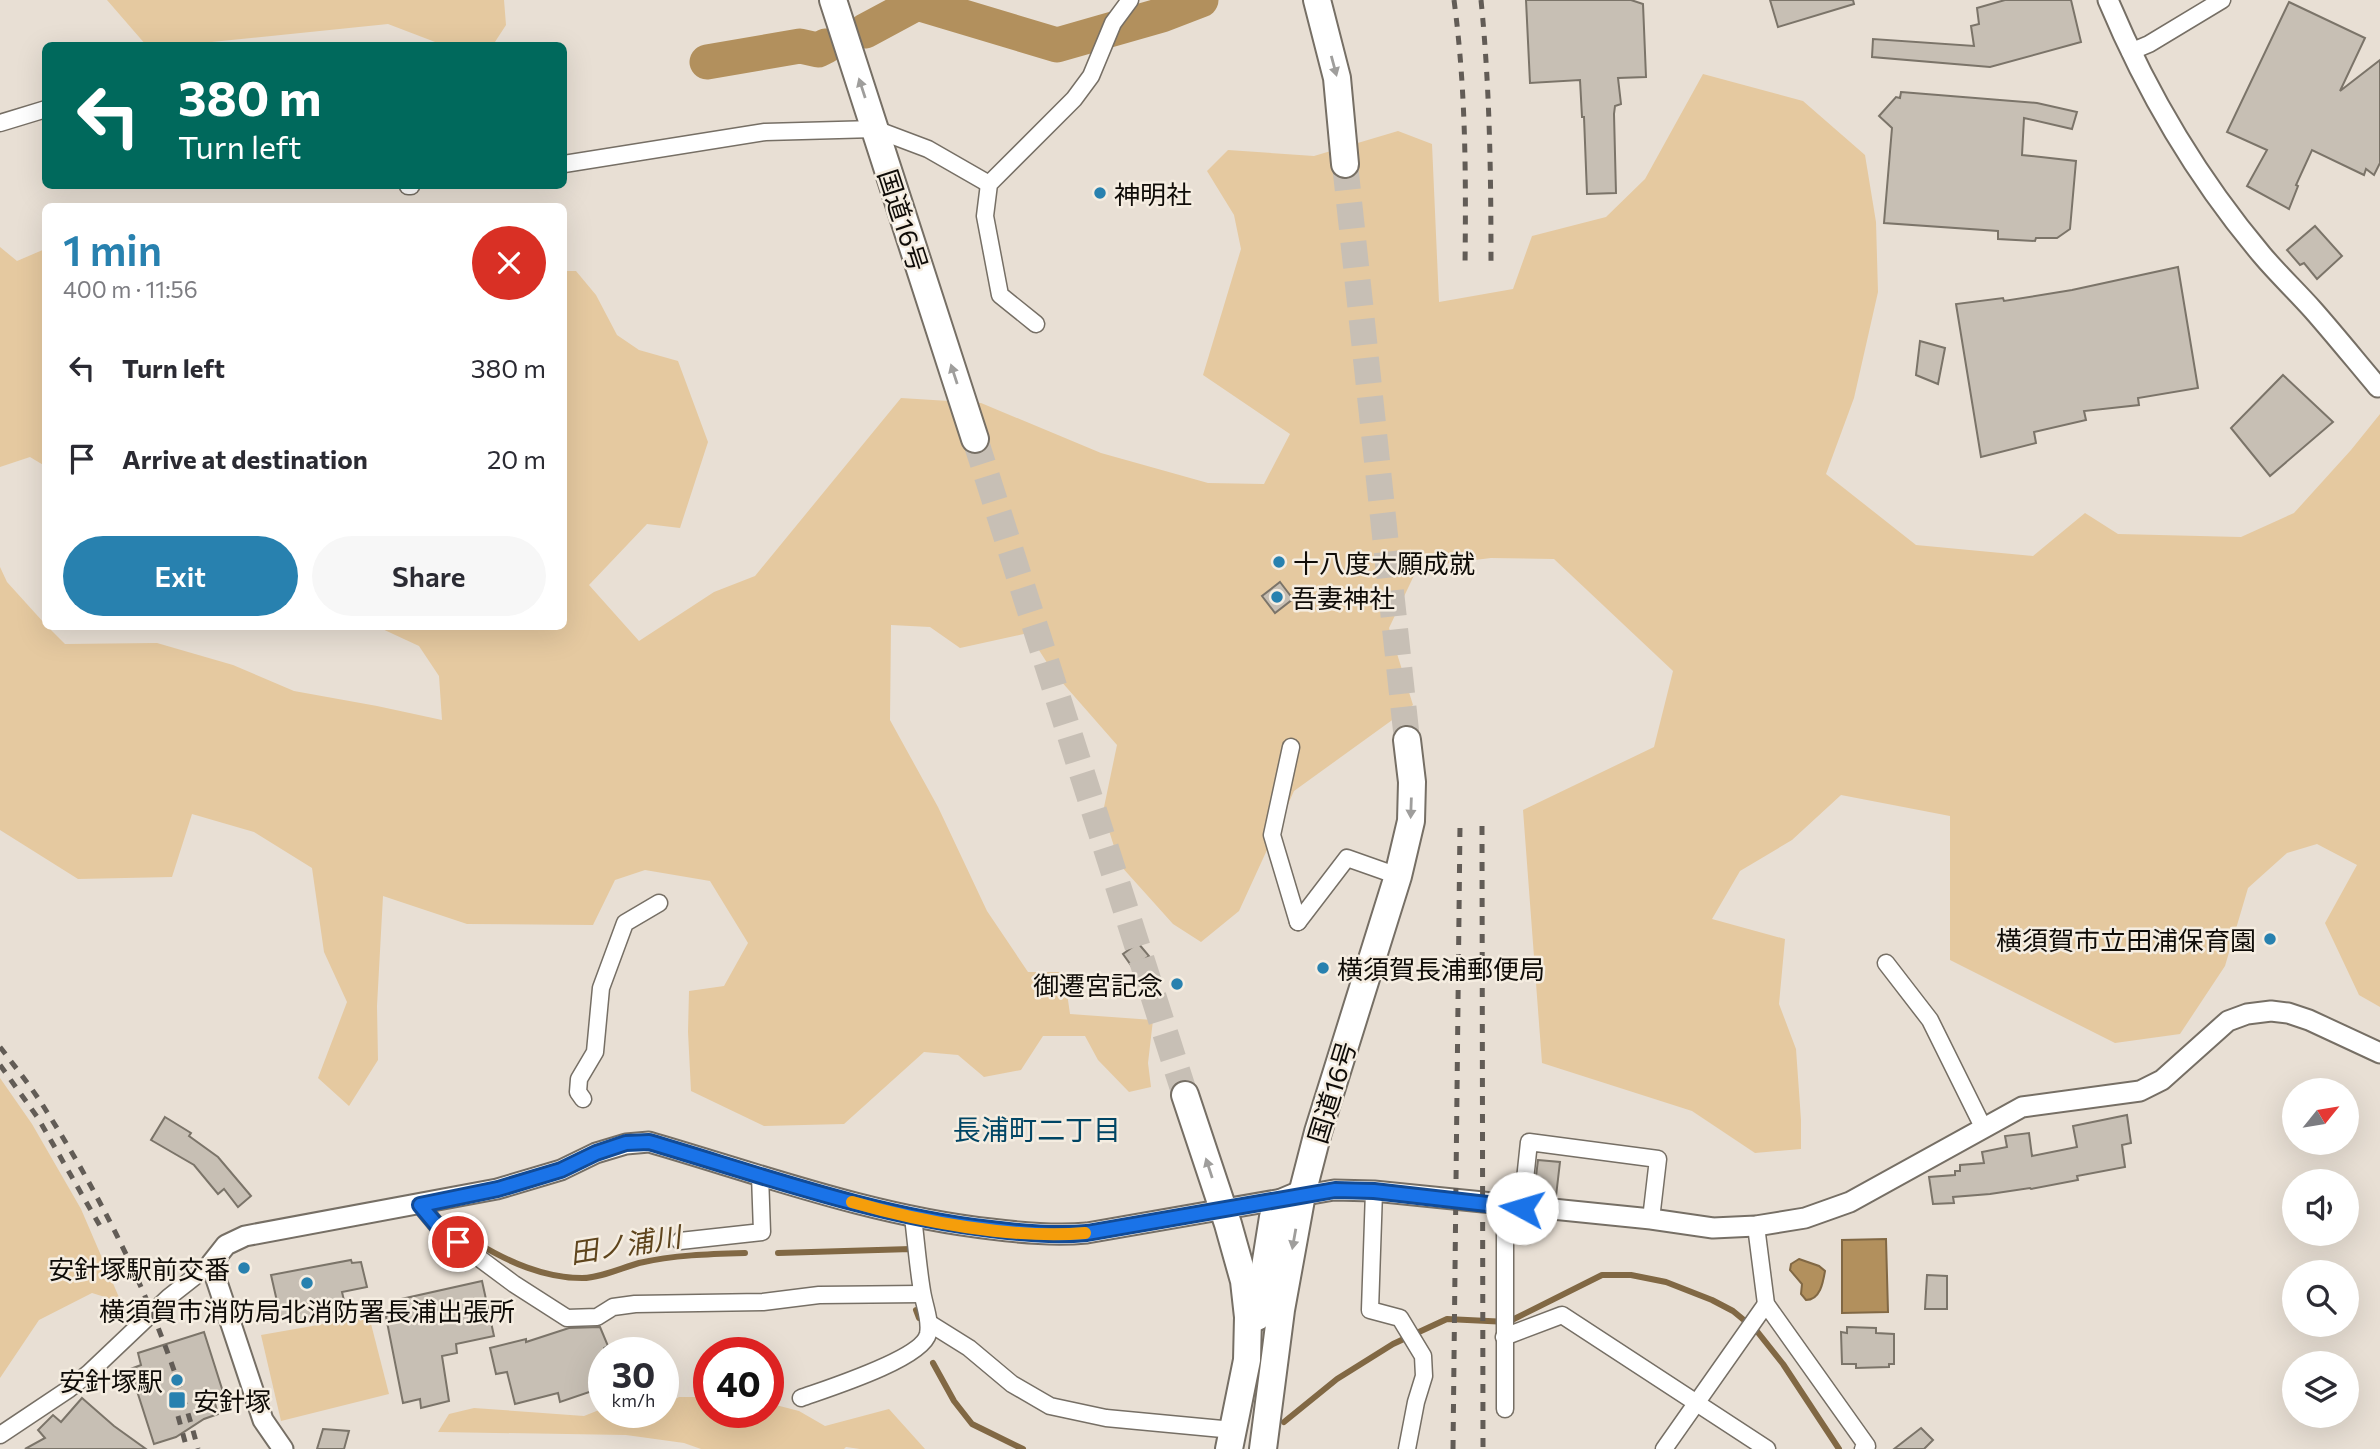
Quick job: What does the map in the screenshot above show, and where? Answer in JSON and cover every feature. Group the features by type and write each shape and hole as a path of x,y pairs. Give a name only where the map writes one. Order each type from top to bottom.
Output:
{"highway":[{"name":"国道16号","path":"833,0 975,439"},
{"path":"1317,0 1337,78 1345,164"},
{"name":"国道16号","path":"1263,1449 1281,1310 1302,1194 1318,1132 1398,876 1410,821 1412,782 1407,740"},
{"path":"1185,1095 1244,1280 1248,1317 1247,1360"},
{"path":"1231,1440 1253,1338 1273,1217 1283,1202 1302,1194"}],"street":[{"path":"1036,324 1000,295 985,216 989,184 1074,99 1091,76 1113,23 1130,0"},
{"path":"2108,0 2130,52 2182,144 2219,198 2261,254 2378,387"},
{"path":"2130,52 2149,44 2222,0"},
{"path":"0,123 42,110"},
{"path":"567,164 765,132 875,129 928,149 989,184"},
{"path":"1291,747 1272,835 1298,922 1347,858 1398,876"},
{"path":"583,1099 578,1092 579,1079 595,1052 601,988 625,923 659,903"},
{"path":"1886,962 1930,1020 1983,1127"},
{"path":"0,1435 89,1373 169,1297 211,1264 226,1245 244,1236 498,1189 561,1170 596,1153 626,1143 649,1142 882,1211 962,1226 1058,1235 1135,1226 1223,1208 1335,1190 1374,1191 1651,1219 1713,1228 1755,1226 1805,1218 1850,1202 2022,1107 2140,1091 2162,1080 2228,1021 2247,1014 2271,1011 2288,1013 2380,1053"},
{"path":"1505,1409 1504,1337 1514,1207 1529,1142 1658,1159 1651,1219"},
{"path":"680,1241 761,1232 760,1175"},
{"path":"1374,1191 1370,1310 1400,1318 1423,1356 1424,1376 1407,1449"},
{"path":"420,1205 440,1229 514,1284 567,1318 597,1317 613,1307 635,1304 763,1302 819,1295 922,1294"},
{"path":"801,1398 872,1372 916,1350 927,1337 929,1323 922,1294 913,1217"},
{"path":"1755,1226 1766,1304 1867,1446 1863,1449"},
{"path":"211,1264 263,1420 282,1449"},
{"path":"1664,1449 1766,1304"},
{"path":"1504,1337 1562,1315 1767,1449"},
{"path":"929,1323 969,1348 1012,1384 1050,1406 1231,1440"}],"shaded area":[{"path":"107,0 504,0 506,25 495,42 435,42 388,24 211,42 143,42"},
{"path":"1703,74 1803,101 1865,155 1876,222 1878,292 1854,398 1826,474 1916,545 2033,556 2085,513 2118,534 2241,537 2294,513 2380,414 2380,1007 2359,995 2325,923 2357,865 2317,844 2287,853 2248,888 2225,966 2180,1034 2115,1043 1950,960 1950,816 1841,795 1792,840 1740,871 1712,919 1785,939 1779,1004 1796,1049 1801,1149 1755,1153 1692,1111 1542,1063 1523,810 1654,747 1673,671 1554,559 1491,558 1418,567 1389,628 1413,705 1294,791 1239,911 1201,942 1173,924 1120,865 1103,812 1117,745 1053,672 1028,633 960,648 930,627 891,625 890,720 938,807 987,911 1028,972 1064,972 1070,1014 1153,1020 1148,1063 1151,1087 1129,1092 1098,1060 1085,1036 1043,1036 1021,1070 984,1077 958,1055 924,1052 844,1124 764,1126 691,1091 689,991 724,986 748,943 710,881 645,870 615,880 593,925 467,924 383,896 377,1006 378,1060 349,1106 318,1078 347,1002 324,952 312,868 254,832 192,814 172,877 78,879 0,830 0,567 7,582 42,621 42,630 51,630 65,644 157,643 233,665 294,691 442,720 439,676 419,646 384,630 567,630 567,271 576,271 596,295 617,335 639,350 678,361 708,442 680,528 647,524 589,585 639,641 714,592 755,576 901,398 981,403 1101,453 1208,483 1264,484 1290,434 1203,375 1241,249 1234,215 1207,171 1228,150 1314,156 1398,131 1432,144 1439,302 1513,289 1532,236 1606,217 1645,179"},
{"path":"0,247 17,261 42,250 42,464 30,457 0,467"},
{"path":"0,1078 32,1124 81,1209 121,1302 92,1293 39,1320 0,1378"},
{"path":"1886,1239 1888,1312 1842,1313 1842,1240"},
{"path":"1799,1259 1825,1271 1820,1290 1811,1299 1806,1300 1801,1294 1802,1284 1790,1270 1791,1264"},
{"path":"369,1316 389,1394 281,1421 261,1335"},
{"path":"679,1397 693,1397 693,1428 784,1428 784,1407 799,1411 825,1426 889,1409 925,1449 701,1449 684,1443 626,1435 438,1432 449,1414 474,1408 588,1414 588,1428 679,1428"}],"building":[{"path":"1526,0 1631,0 1643,4 1646,77 1618,78 1621,104 1615,106 1614,114 1616,193 1587,194 1580,80 1530,83"},
{"path":"1770,0 1853,0 1854,4 1778,27"},
{"path":"2005,0 2071,0 2081,42 1990,67 1872,57 1873,39 1974,46 1971,26 1979,24 1977,8"},
{"path":"2289,2 2365,38 2340,91 2380,60 2380,163 2374,175 2366,169 2364,175 2312,150 2296,185 2298,186 2289,209 2247,186 2267,150 2227,132"},
{"path":"1901,92 2037,103 2077,112 2072,129 2024,118 2022,155 2076,161 2070,229 2057,238 2036,238 2035,241 1998,239 1998,231 1884,223 1892,128 1879,116 1896,97 1900,98"},
{"path":"2315,226 2342,256 2317,279 2304,263 2300,265 2287,250"},
{"path":"2178,267 2198,388 2138,398 2139,405 2084,411 2086,420 2034,432 2036,443 1981,457 1956,304 2003,298 2004,301 2072,290"},
{"path":"1920,341 1945,348 1938,384 1916,375"},
{"path":"2283,375 2333,422 2270,476 2231,428"},
{"name":"吾妻神社","path":"1280,582 1293,599 1275,613 1262,596"},
{"path":"1138,943 1149,956 1133,968 1123,954"},
{"path":"2127,1115 2131,1143 2122,1145 2125,1167 2077,1176 2078,1180 2031,1189 1953,1197 1954,1203 1933,1204 1929,1177 1955,1175 1955,1171 1960,1171 1960,1165 1984,1163 1982,1152 2007,1147 2005,1136 2029,1133 2032,1156 2077,1147 2073,1126"},
{"path":"165,1117 191,1133 189,1136 218,1157 251,1196 238,1207 224,1189 218,1194 194,1165 151,1140"},
{"path":"1538,1160 1560,1162 1556,1196 1534,1193"},
{"path":"351,1260 352,1263 361,1262 367,1287 342,1292 346,1309 292,1321 292,1316 281,1319 271,1275"},
{"path":"1927,1275 1947,1276 1947,1309 1925,1309"},
{"path":"482,1281 494,1336 456,1344 457,1353 442,1356 449,1401 421,1408 420,1399 403,1403 386,1317 397,1300"},
{"path":"600,1327 604,1337 588,1337 588,1392 560,1402 558,1393 515,1404 507,1372 496,1374 490,1348 526,1339 526,1342 569,1328"},
{"path":"1847,1327 1876,1328 1876,1333 1894,1334 1894,1364 1889,1364 1889,1367 1856,1368 1856,1364 1842,1364 1841,1332 1847,1333"},
{"name":"安針塚駅","path":"204,1332 223,1392 213,1396 218,1414 204,1419 176,1437 154,1444 130,1369 141,1365 138,1353"},
{"path":"82,1398 146,1449 25,1449 45,1438 38,1430 53,1415 61,1422"},
{"path":"1921,1428 1933,1440 1924,1449 1894,1449"},
{"path":"323,1429 349,1431 344,1449 317,1449"}],"waterway":[{"path":"865,31 917,3 1057,45 1162,15 1201,0"},
{"path":"707,62 800,46 818,50 826,46"},
{"name":"田ノ浦川","path":"477,1243 527,1268 582,1278 665,1258 745,1253"},
{"name":"田ノ浦川","path":"778,1253 911,1249 911,1254"},
{"path":"1284,1422 1337,1379 1393,1344 1447,1319 1508,1322 1602,1275 1631,1275 1666,1282 1712,1300 1733,1311 1756,1330 1783,1364 1839,1449"},
{"path":"916,1310 919,1318"},
{"name":"田ノ浦川","path":"933,1363 954,1401 972,1424 1023,1449"}],"tunnel":[{"path":"1345,164 1407,740"},
{"path":"975,439 1185,1095"}],"railway":[{"path":"1454,0 1463,100 1465,267"},
{"path":"1481,0 1489,134 1491,268"},
{"path":"1453,1449 1460,825"},
{"path":"1482,826 1483,1449"},
{"path":"0,1047 47,1112 116,1233 171,1361 198,1449"},
{"path":"0,1065 38,1118 100,1226"},
{"path":"178,1416 187,1449"}],"slow traffic":[{"path":"852,1202 882,1211 962,1226 1058,1235 1085,1233"}],"place":[{"name":"神明社","path":"1100,193"},
{"name":"十八度大願成就","path":"1279,562"},
{"name":"吾妻神社","path":"1277,597"},
{"name":"横須賀市立田浦保育園","path":"2270,939"},
{"name":"横須賀長浦郵便局","path":"1323,968"},
{"name":"御遷宮記念","path":"1177,984"},
{"name":"安針塚駅前交番","path":"244,1268"},
{"name":"横須賀市消防局北消防署長浦出張所","path":"307,1283"},
{"name":"安針塚駅","path":"177,1380"},
{"name":"安針塚","path":"177,1400"}],"district":[{"name":"長浦町二丁目","path":"1037,1129"}],"route":[{"path":"458,1242 440,1229 420,1205 498,1189 561,1170 596,1153 626,1143 649,1142 882,1211 962,1226 1028,1233 1087,1233 1335,1190 1374,1191 1522,1208"}]}
